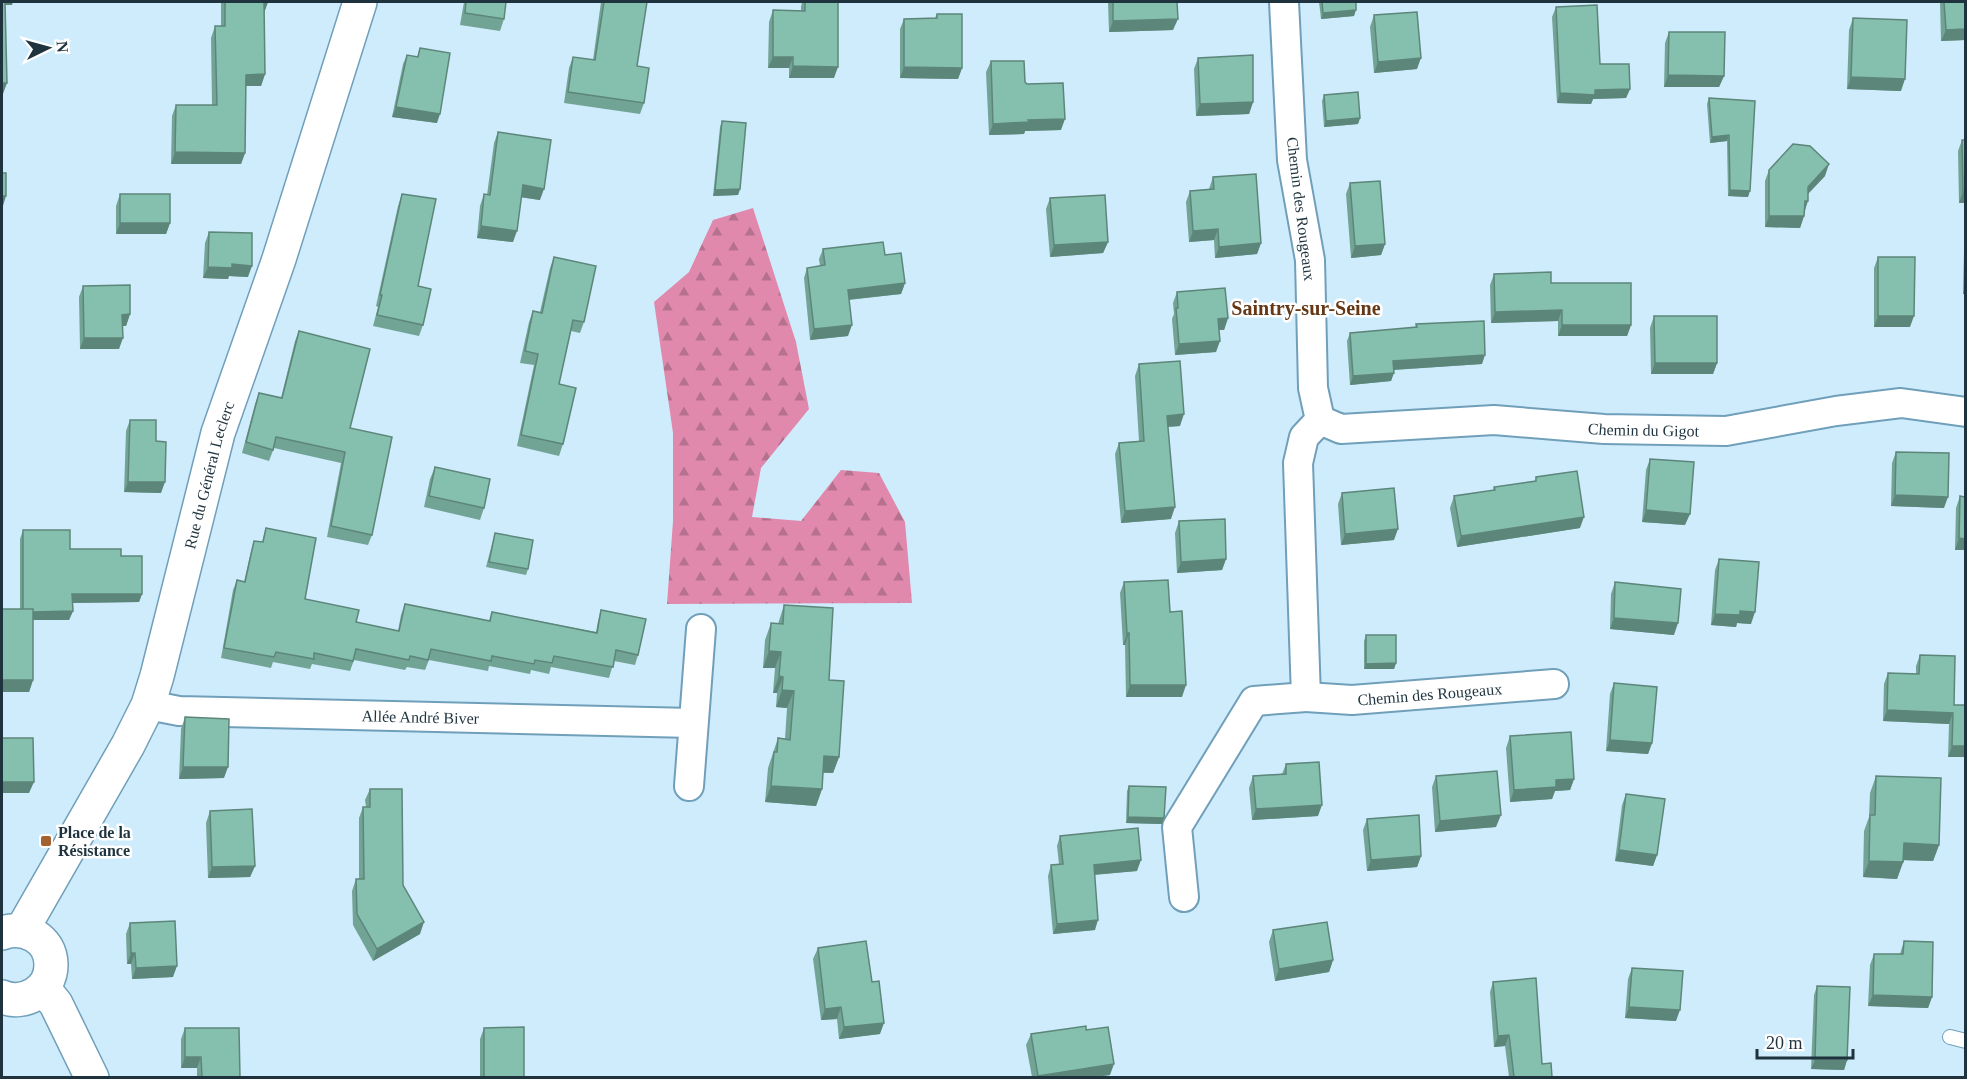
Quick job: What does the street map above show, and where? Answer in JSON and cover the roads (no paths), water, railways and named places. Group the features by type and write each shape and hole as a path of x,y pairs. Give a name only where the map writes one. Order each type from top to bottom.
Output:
{"street":[{"name":"Rue du Général Leclerc","path":"12,932 128,745 148,705 218,433 279,259 360,2"},
{"name":"Chemin des Rougeaux","path":"1284,2 1292,160 1310,260 1313,388 1320,420"},
{"name":"Chemin du Gigot","path":"1320,420 1341,429 1494,420 1604,429 1726,431 1836,411 1901,403 1965,412"},
{"path":"1306,697 1298,463 1304,437 1320,420"},
{"path":"689,786 701,629"},
{"name":"Chemin des Rougeaux","path":"1184,897 1177,827 1254,701 1306,697 1352,700 1554,684"},
{"name":"Allée André Biver","path":"148,705 179,711 693,723"},
{"path":"2,997 14,1000 35,995 43,988 51,965 49,953 43,942 34,934 12,932"},
{"path":"43,988 56,1004 92,1077"}],"lane":[{"path":"1950,1037 1965,1041"}],"place":[{"name":"Place de la Résistance","path":"46,841"}],"district":[{"name":"Saintry-sur-Seine","path":"1306,308"}]}
